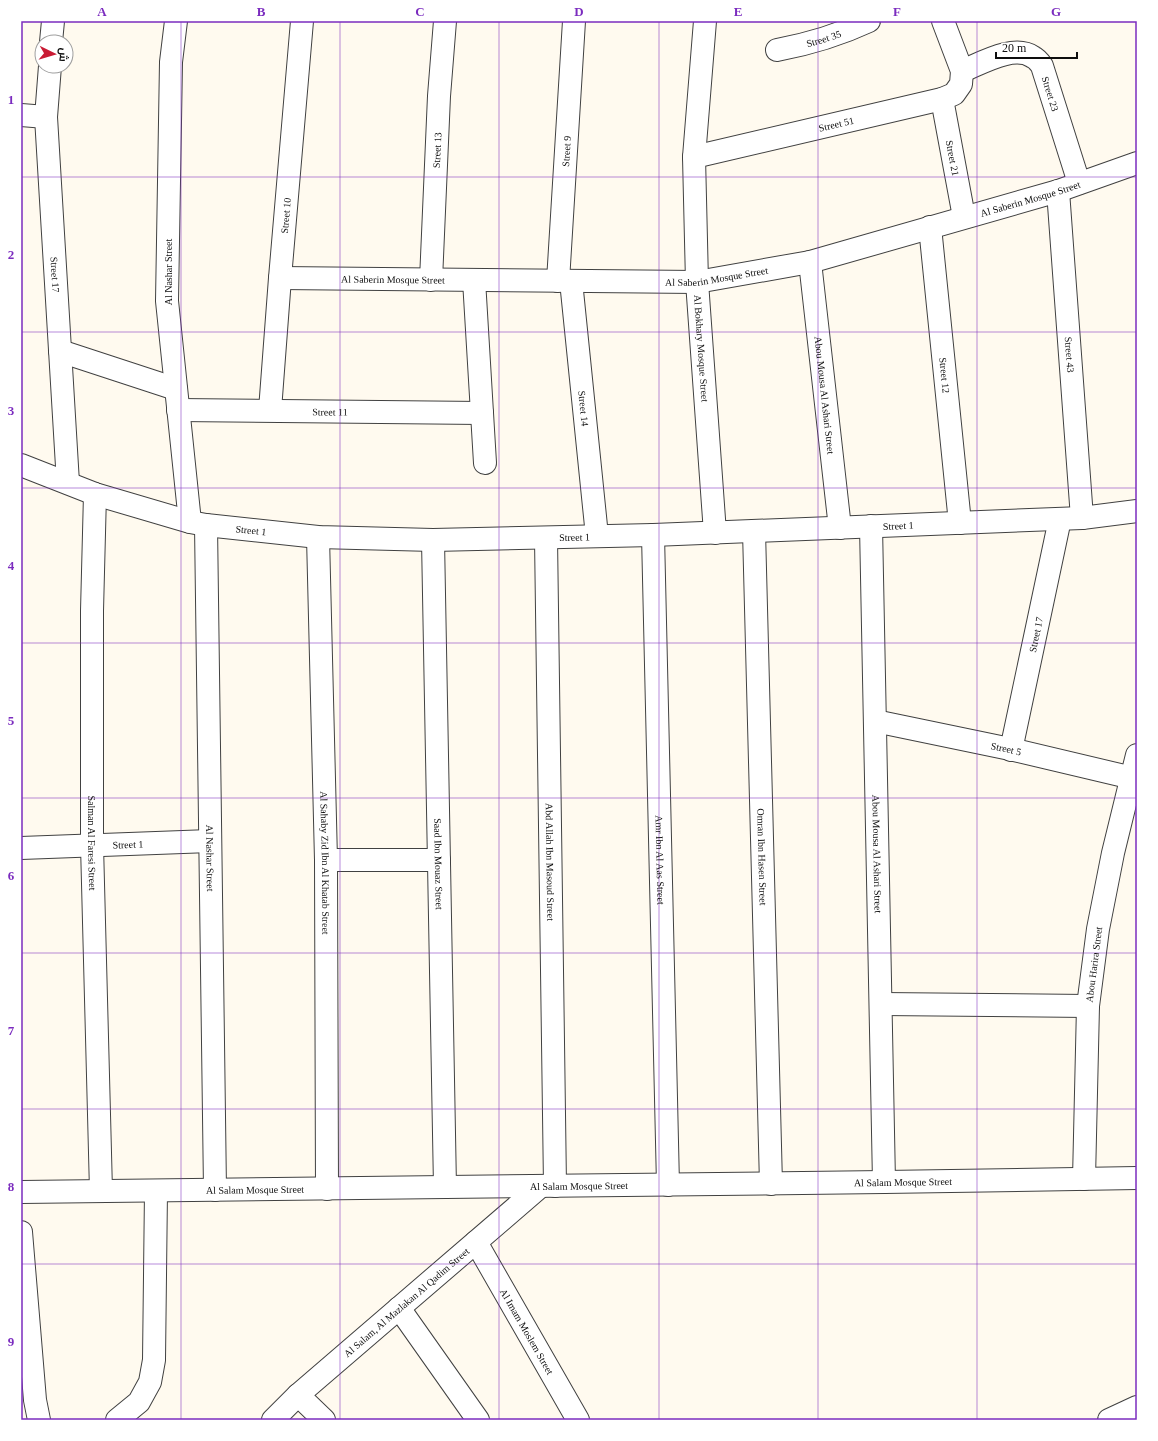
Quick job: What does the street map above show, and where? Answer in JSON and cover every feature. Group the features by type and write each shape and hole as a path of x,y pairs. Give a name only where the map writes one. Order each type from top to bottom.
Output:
{"street":[{"path":"51,34 52,21"},
{"name":"Al Nashar Street","path":"176,21 171,62 167,301 177,400 198,524 210,841 216,1190"},
{"name":"Street 10","path":"270,410 302,21"},
{"name":"Street 13","path":"431,280 439,96 446,21"},
{"name":"Street 9","path":"564,281 574,21"},
{"name":"Al Bokhary Mosque Street","path":"705,21 694,157 697,282 715,532"},
{"name":"Street 35","path":"777,50 804,45 831,37 870,21"},
{"path":"943,21 962,71"},
{"name":"Street 23","path":"962,71 1010,52 1023,52 1034,57 1042,66 1079,184"},
{"name":"Street 51","path":"694,157 942,99 954,94 958,89 961,84 962,71"},
{"name":"Street 17","path":"49,74 46,117 68,483"},
{"name":"Street 21","path":"942,99 964,218"},
{"path":"21,115 46,117"},
{"name":"Al Saberin Mosque Street","path":"280,278 697,282 810,262 1058,191 1137,163"},
{"name":"Street 43","path":"1058,191 1082,518"},
{"name":"Street 12","path":"930,227 960,523"},
{"name":"Abou Mousa Al Ashari Street","path":"810,262 840,528"},
{"path":"474,280 485,463"},
{"name":"Street 14","path":"564,281 597,536"},
{"name":"Street 11","path":"60,351 177,400 270,410 482,413"},
{"name":"Street 1","path":"21,465 95,494 198,524 318,537 433,540 653,535 1082,518 1137,511"},
{"name":"Salman Al Faresi Street","path":"95,494 92,619 92,845 101,1192"},
{"name":"Street 17","path":"1011,750 1060,519"},
{"name":"Abou Mousa Al Ashari Street","path":"871,526 884,1182"},
{"name":"Omran Ibn Hasen Street","path":"754,531 771,1184"},
{"name":"Amr Ibn Al Aas Street","path":"653,535 668,1185"},
{"name":"Al Sahaby Zid Ibn Al Khatab Street","path":"318,537 326,860 327,1189"},
{"name":"Abd Allah Ibn Masoud Street","path":"546,538 548,1186"},
{"name":"Saad Ibn Mouaz Street","path":"433,540 445,1187"},
{"name":"Street 5","path":"875,721 1134,778"},
{"name":"Abou Harira Street","path":"1084,1179 1088,1006 1101,914 1112,853 1134,778 1137,755"},
{"name":"Street 1","path":"21,848 210,841"},
{"path":"326,860 439,860"},
{"path":"881,1004 1088,1006"},
{"name":"Al Salam Mosque Street","path":"21,1192 771,1184 1137,1178"},
{"name":"Al Salam, Al Mazlakan Al Qadim Street","path":"273,1420 298,1395 476,1242 548,1186"},
{"path":"117,1420 139,1402 150,1382 154,1360 156,1191"},
{"path":"21,1232 35,1400 39,1420"},
{"name":"Al Imam Moslem Street","path":"476,1242 578,1420"},
{"path":"399,1308 478,1420"},
{"path":"298,1395 324,1420"},
{"path":"1109,1420 1137,1407"}]}
